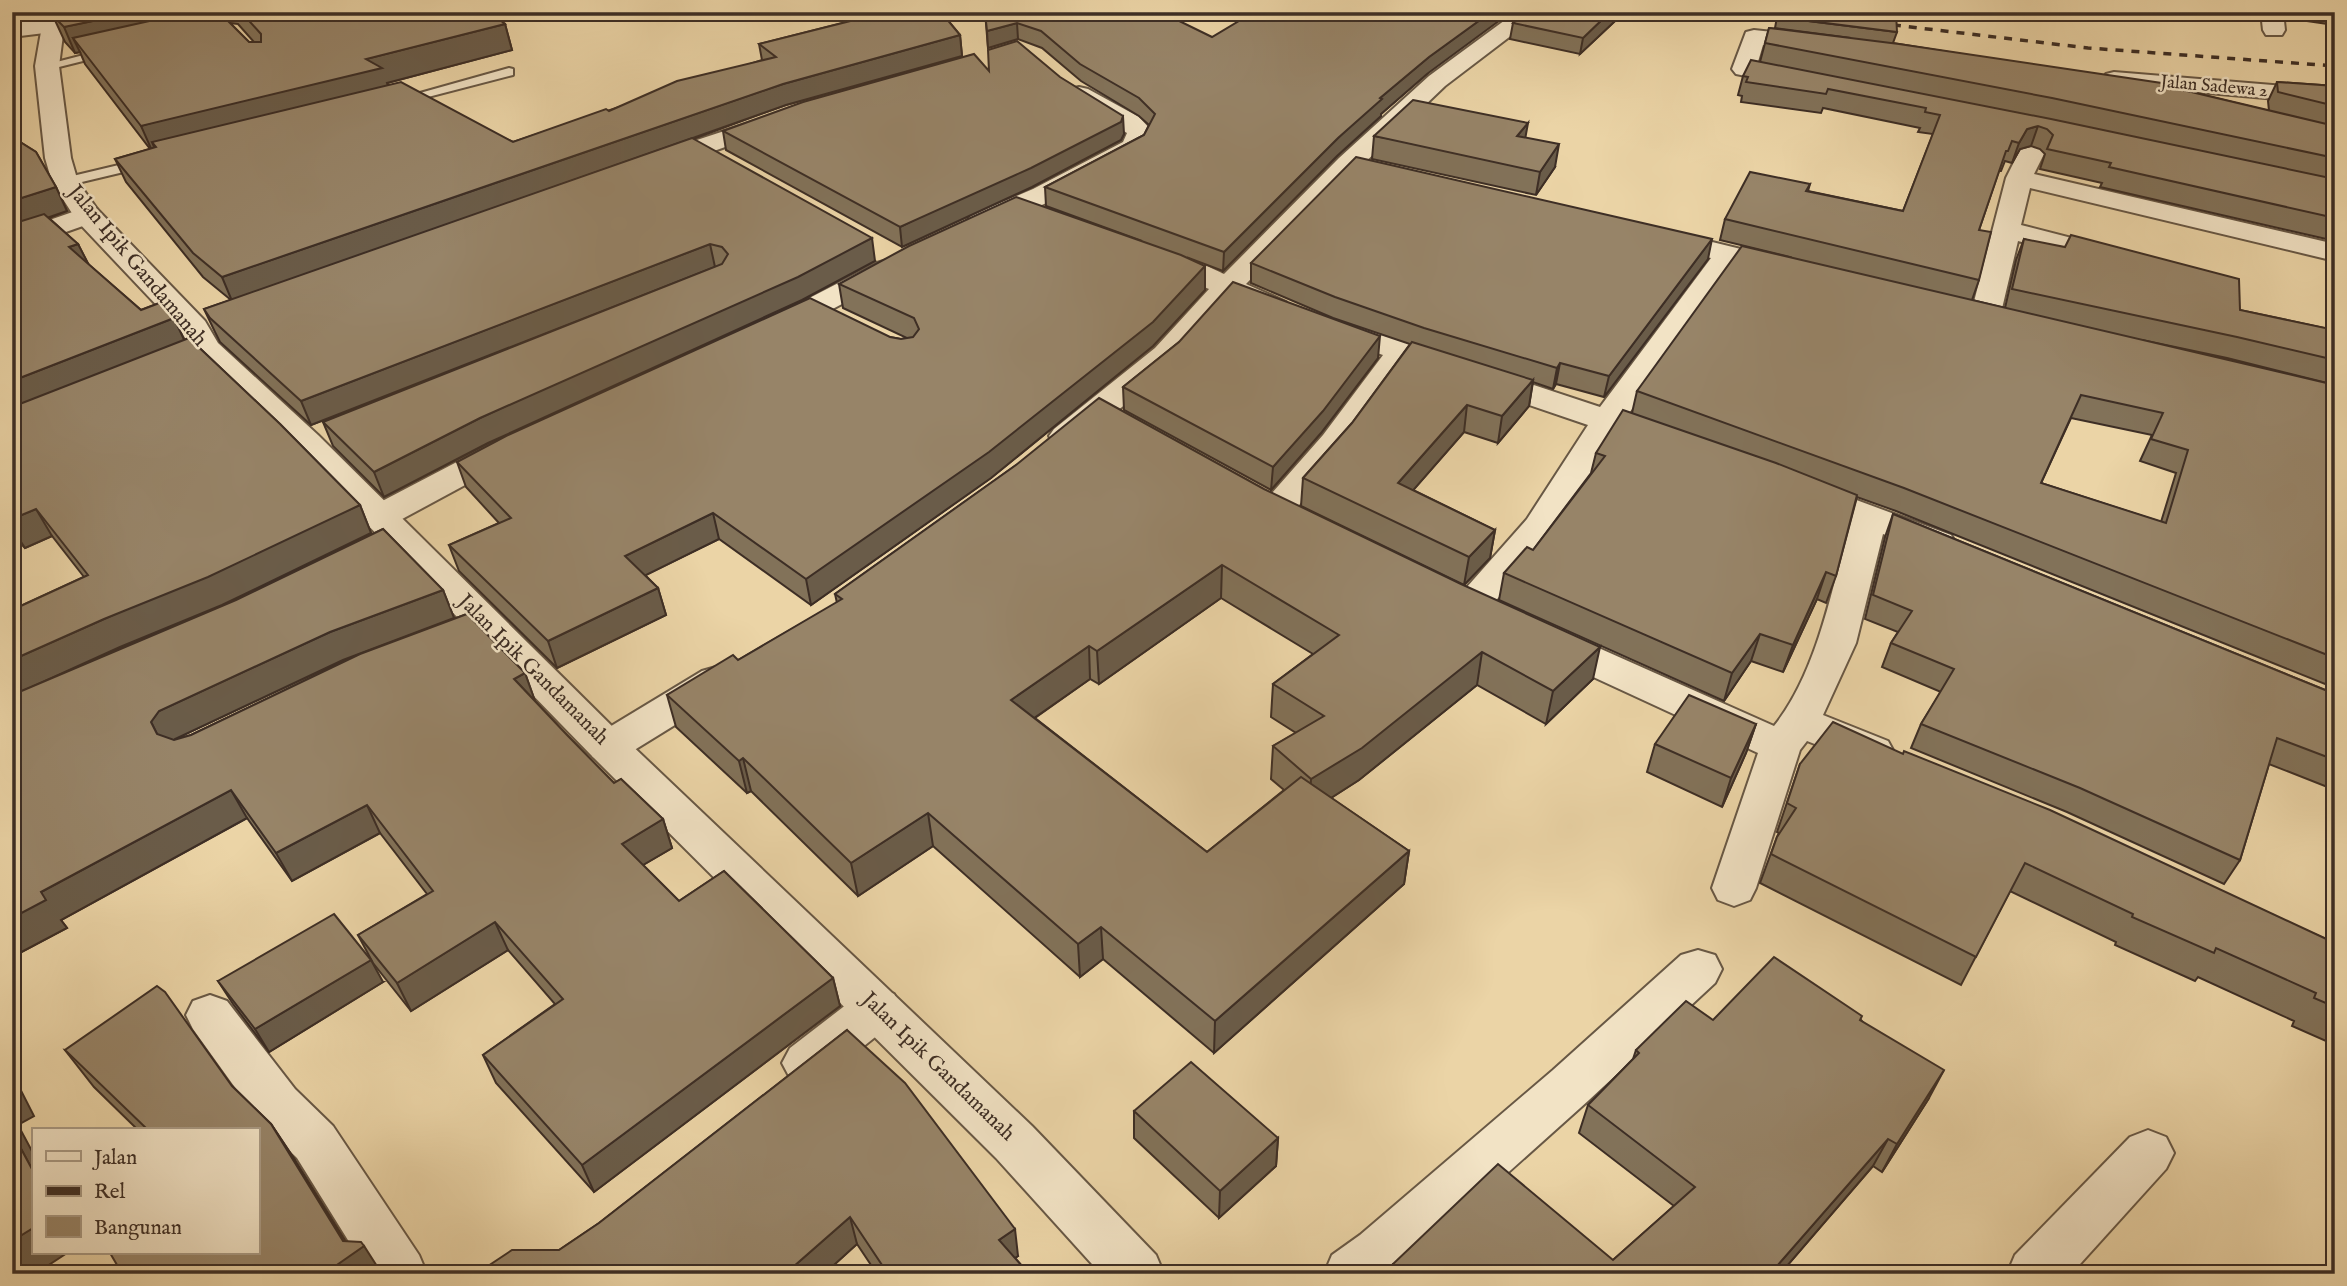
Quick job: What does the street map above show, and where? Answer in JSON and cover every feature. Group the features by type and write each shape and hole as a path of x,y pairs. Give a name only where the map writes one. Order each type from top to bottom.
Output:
{"street":[{"path":"1045,452 1166,355 1227,287 1361,167 1449,71 1531,12"},
{"path":"12,30 59,19"},
{"name":"Jalan Ipik Gandamanah","path":"59,19 47,66 58,158 65,182 87,215 200,338 319,437 468,629 608,747 1014,1142 1137,1274"},
{"path":"1815,83 1744,69 1754,37 1839,46"},
{"path":"1985,317 2019,178 2044,128 2051,74"},
{"name":"Jalan Sadewa 2","path":"2226,112 2090,78 2335,97"},
{"path":"958,233 1016,207 1134,146 1140,132 1136,125 1100,108 1063,83"},
{"path":"629,172 796,113"},
{"path":"2017,122 2071,133"},
{"path":"698,147 734,167"},
{"path":"2019,178 2335,253"},
{"path":"1016,207 1054,221"},
{"path":"12,243 87,215"},
{"path":"1627,228 1809,275"},
{"path":"2007,230 2141,265"},
{"path":"1130,248 1192,270 1271,307 1694,450"},
{"path":"754,337 814,308 897,255"},
{"path":"1728,255 1608,419 1541,525 1517,556 1458,599 1513,625 1791,734 1913,768"},
{"path":"814,308 848,325"},
{"path":"1312,527 1264,503 1335,442 1401,353"},
{"path":"1096,410 1132,430"},
{"path":"364,553 389,526 537,435"},
{"path":"1781,480 1970,556"},
{"path":"1734,888 1791,734 1837,643 1869,517"},
{"path":"608,747 740,667"},
{"path":"1350,1274 1379,1253 1551,1103 1698,969"},
{"path":"770,1091 877,1008"},
{"path":"210,1015 277,1105 315,1142 400,1274"},
{"path":"2034,1274 2148,1153"}],"lane":[{"path":"47,66 123,49"},
{"path":"383,105 509,72"},
{"path":"65,182 152,161"}],"building":[{"path":"54,12 136,12 64,27 53,16"},
{"path":"190,12 219,12 249,42 261,42 261,34 241,12 490,12 505,24 366,59 382,68 141,126 73,38"},
{"path":"849,12 941,12 960,35 783,84 222,277 193,253 115,159 156,147 152,142 401,82 513,142 606,109 609,111 677,81 776,57 759,44 855,20"},
{"path":"985,12 1161,12 1212,37 1254,12 1491,12 1429,57 1380,98 1382,99 1338,138 1224,252 1045,187 1144,135 1155,114 1139,98 1080,64 1041,31 1017,23 987,31"},
{"path":"1526,12 1610,12 1583,38 1513,23"},
{"path":"1779,12 1896,12 1897,32 1777,17"},
{"path":"1769,28 1899,44 2175,85 2179,89 2335,126 2335,158 2052,98 1765,43"},
{"path":"1017,41 1060,77 1123,116 1121,122 1031,168 900,227 723,131 803,102 974,54 989,71 988,50"},
{"path":"1751,60 2335,179 2335,218 2109,167 2111,163 2047,149 2053,135 2038,126 2027,129 2019,143 2012,141 2006,151 1979,230 1991,232 1979,280 1725,219 1750,172 1810,184 1806,191 1903,211 1940,115 1925,112 1926,108 1828,89 1826,94 1746,82 1748,77 1743,76"},
{"path":"2277,82 2335,86 2335,106 2278,92"},
{"path":"1413,100 1528,123 1517,136 1559,144 1540,172 1374,136"},
{"path":"12,137 36,152 56,187 12,201"},
{"path":"692,138 872,238 798,277 480,418 374,472 323,422 722,264 728,254 722,247 710,244 301,401 210,318 204,309"},
{"path":"1356,157 1712,239 1609,376 1560,363 1557,368 1424,328 1335,297 1251,263"},
{"path":"1016,197 1181,255 1205,266 1153,322 989,452 806,579 713,513 625,556 658,588 548,641 449,545 511,518 457,462 506,436 810,298 890,337 913,337 919,329 914,318 839,284 909,246"},
{"path":"44,214 78,244 69,247 141,310 162,302 174,318 12,381 12,224"},
{"path":"2071,235 2239,279 2240,310 2335,330 2335,360 2012,289 2024,239 2065,247"},
{"path":"1742,246 2335,385 2335,658 1904,488 1637,391","holes":["2081,395 2163,413 2151,439 2188,450 2166,523 2041,483"]},
{"path":"1233,282 1380,336 1323,411 1273,467 1123,387 1179,342"},
{"path":"189,338 360,505 208,577 12,660 12,610 88,575 36,509 12,519 12,407"},
{"path":"1412,342 1533,380 1502,416 1467,405 1398,483 1495,530 1469,557 1303,478 1352,423"},
{"path":"1099,398 1264,489 1461,584 1600,647 1553,691 1482,652 1362,748 1311,779 1273,746 1324,716 1273,684 1339,635 1222,565 1097,651 1089,646 1011,700 1207,852 1301,777 1409,851 1215,1021 1101,927 1078,944 928,813 851,863 743,758 739,761 667,695 733,655 738,660 842,599 835,594 1016,465"},
{"path":"1623,410 1776,463 1857,495 1836,576 1826,572 1793,645 1760,634 1732,673 1504,573 1527,547 1533,550 1605,456 1596,453"},
{"path":"1893,514 2335,694 2335,760 2277,738 2240,860 2080,788 1921,724 1954,669 1891,643 1912,611 1873,595"},
{"path":"383,529 443,590 330,632 159,711 151,722 157,734 174,740 191,735 360,654 467,614 525,673 514,679 567,735 614,783 621,779 663,819 622,844 679,901 724,871 833,978 582,1165 483,1055 563,999 495,922 397,983 358,935 433,891 367,805 276,853 231,790 41,892 46,900 12,918 12,695 236,600"},
{"path":"1689,695 1756,724 1731,778 1655,744"},
{"path":"1833,722 1903,754 1904,751 2050,810 2335,943 2335,1007 2314,998 2316,993 2216,948 2214,953 2132,917 2133,914 2025,863 1976,957 1771,854 1777,837 1796,808 1787,803 1800,764"},
{"path":"334,914 371,960 255,1029 218,981"},
{"path":"1774,957 1862,1016 1860,1020 1944,1070 1897,1144 1888,1139 1770,1274 1390,1274 1396,1267 1393,1264 1498,1164 1613,1260 1695,1187 1588,1105 1639,1053 1636,1050 1686,1001 1713,1020"},
{"path":"157,986 165,992 232,1086 271,1124 343,1241 361,1242 364,1246 324,1274 115,1274 120,1270 111,1254 259,1254 259,1128 146,1128 65,1050"},
{"path":"847,1030 905,1083 1015,1229 999,1240 1029,1274 888,1274 850,1217 785,1274 476,1274 512,1250 559,1250 599,1223"},
{"path":"1191,1062 1278,1138 1220,1191 1134,1111"},
{"path":"12,1132 32,1169 32,1229 12,1241"}],"railway":[{"path":"1877,23 2088,48 2335,66"}]}
